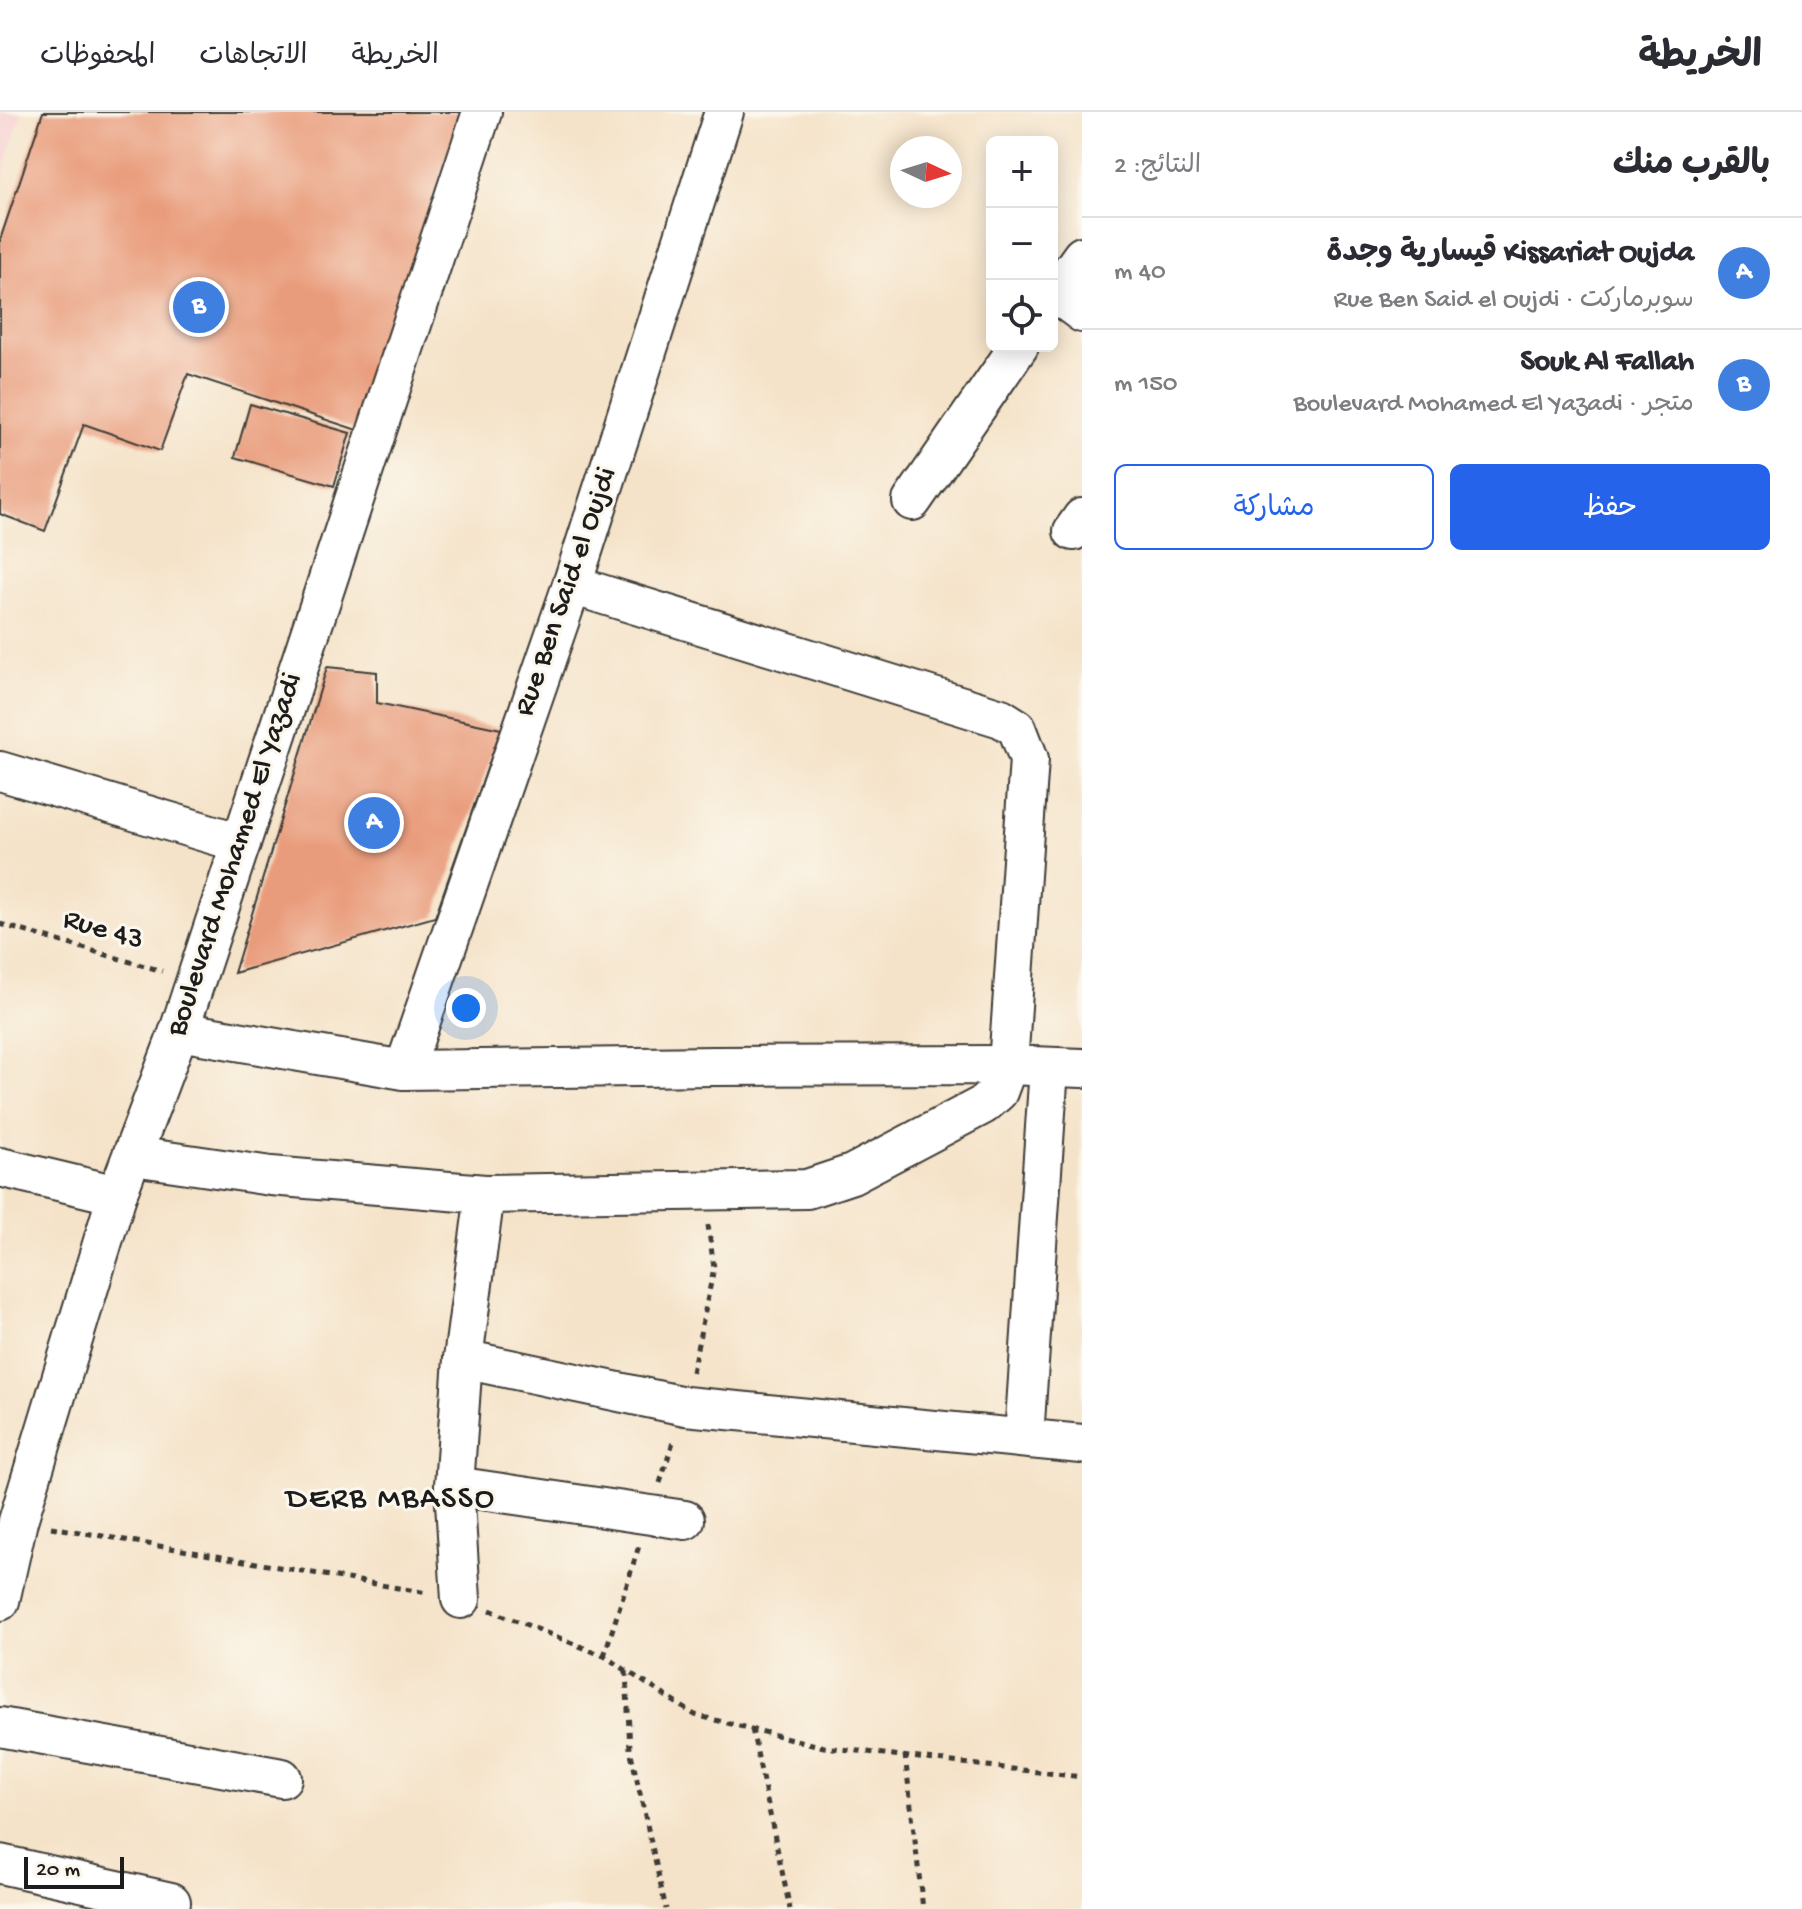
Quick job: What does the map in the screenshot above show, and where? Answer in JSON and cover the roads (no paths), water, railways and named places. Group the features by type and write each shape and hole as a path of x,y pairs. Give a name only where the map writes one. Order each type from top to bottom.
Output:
{"street":[{"name":"Boulevard Mohamed El Yazadi","path":"0,1601 18,1521 117,1195 179,1031 482,112"},
{"name":"Rue Ben Said el Oujdi","path":"404,1070 572,585 724,112"},
{"path":"1063,301 1082,256"},
{"path":"912,501 1015,352"},
{"path":"133,1156 271,1176 485,1194 807,1189 864,1169 983,1105 998,1092 1008,1065 1029,759 1017,728 1001,718 572,585"},
{"path":"0,771 241,843"},
{"path":"179,1031 404,1070 1008,1065 1065,1068 1024,1437"},
{"path":"0,1167 117,1195"},
{"path":"461,1599 454,1486 463,1359 485,1194"},
{"path":"463,1359 685,1406 1082,1444"},
{"path":"454,1486 685,1520"},
{"path":"0,1727 282,1778"},
{"path":"0,1864 171,1902"}],"place":[{"name":"Souk Al Fallah","path":"199,307"},
{"name":"Kissariat Oujda قيسارية وجدة","path":"374,823"}],"district":[{"name":"DERB MBASSO","path":"391,1500"}]}
